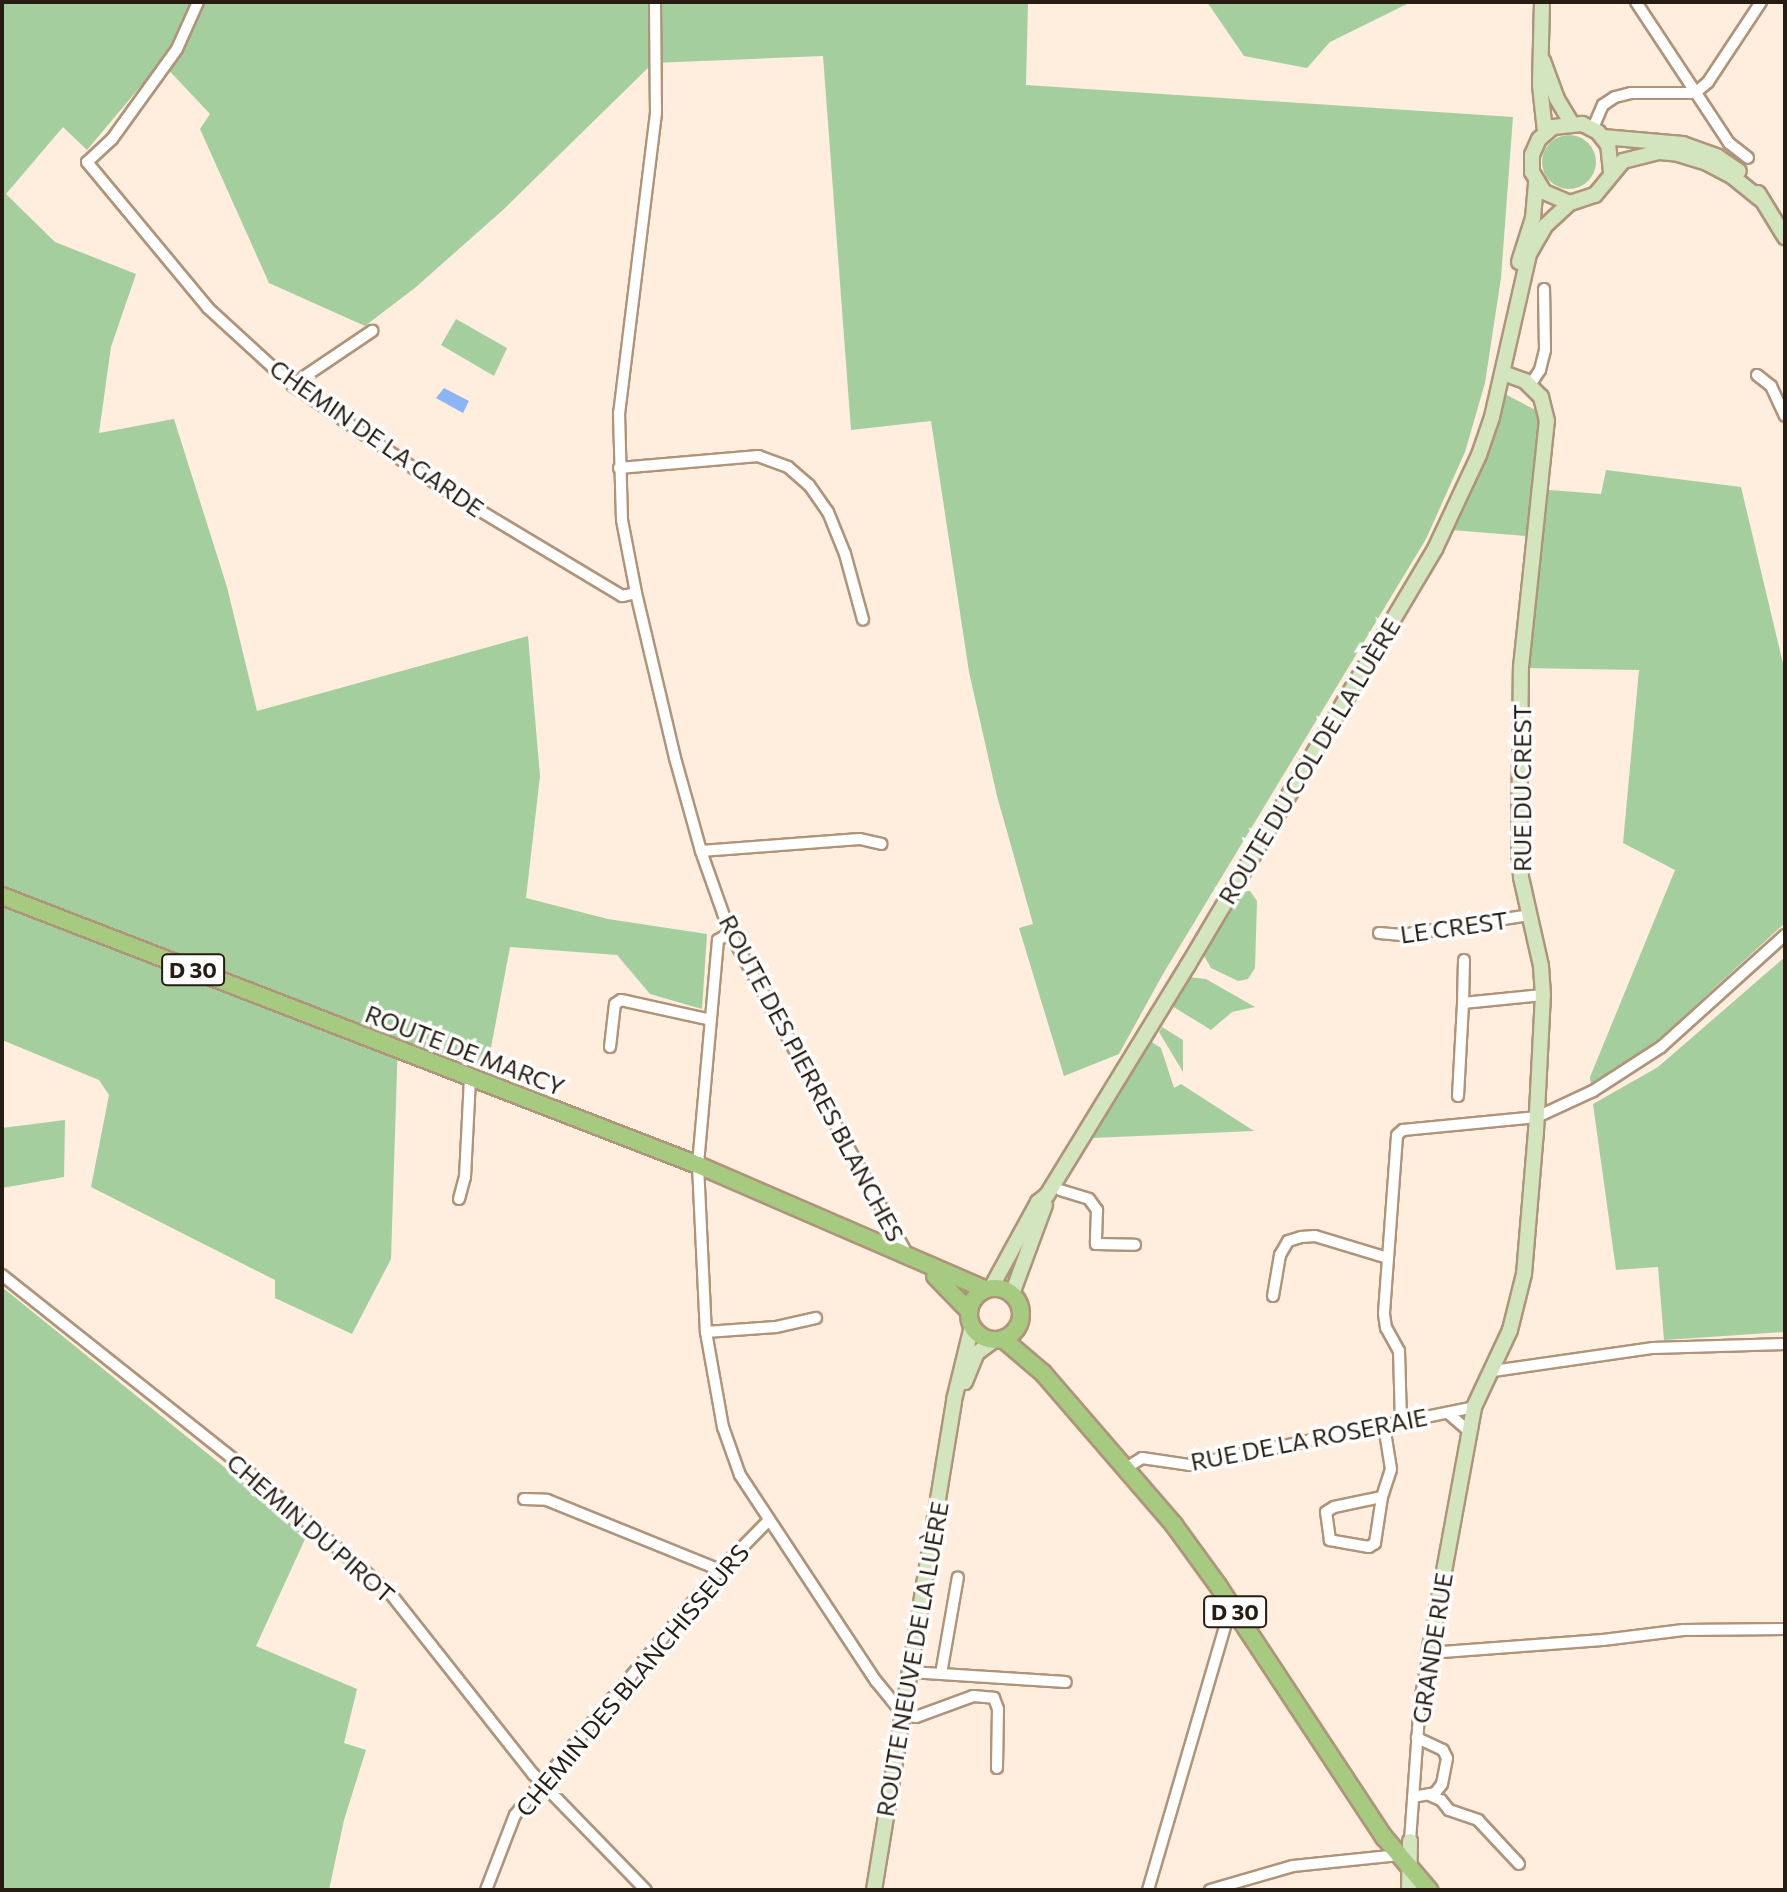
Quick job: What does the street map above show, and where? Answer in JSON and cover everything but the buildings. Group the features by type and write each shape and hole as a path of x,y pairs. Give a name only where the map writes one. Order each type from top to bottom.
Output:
{"main road":[{"name":"ROUTE DE MARCY","path":"2,896 698,1165 988,1289"},
{"name":"ROUTE DE MARCY","path":"908,1256 944,1282 970,1319"},
{"path":"988,1289 1012,1294 1021,1315 1018,1326 998,1340 985,1338 970,1319 971,1302 988,1289"},
{"name":"D 30","path":"1018,1326 1043,1373"},
{"name":"D 30","path":"998,1340 1043,1373 1184,1538 1429,1890"}],"street":[{"name":"CHEMIN DE LA GARDE","path":"198,2 177,49 112,139 87,162 208,308 292,385 458,497 622,596 636,593"},
{"name":"ROUTE DES PIERRES BLANCHES","path":"655,2 656,113 619,413 622,520 636,593 701,851 730,933 908,1256"},
{"path":"1542,2 1539,51 1545,132 1532,155 1535,181 1544,192 1570,203 1595,195 1623,161 1643,154 1678,154 1725,172 1760,199"},
{"path":"1636,2 1729,143 1748,158"},
{"path":"1611,172 1611,154 1598,133 1603,105 1615,97 1631,93 1695,93 1708,82 1761,2"},
{"path":"1539,51 1557,99 1571,122 1598,133 1660,140 1695,147 1718,157 1744,175 1785,237"},
{"path":"1545,132 1571,122"},
{"name":"ROUTE DU COL DE LA LUÈRE","path":"1516,303 1518,266 1536,202 1535,181"},
{"name":"ROUTE DU COL DE LA LUÈRE","path":"1012,1294 1054,1192 1435,549 1479,455 1503,373 1516,303 1535,242 1545,226 1570,203"},
{"path":"1503,373 1530,385 1540,370 1545,350 1544,289"},
{"path":"292,385 372,331"},
{"path":"1757,375 1771,386 1785,416"},
{"name":"RUE DU CREST","path":"1474,1407 1510,1330 1524,1274 1537,1117 1543,995 1519,851 1521,667 1547,421 1541,397 1530,385"},
{"path":"619,468 758,456 788,467 809,485 828,512 845,554 863,620"},
{"path":"701,851 860,839 881,844"},
{"name":"LE CREST","path":"1379,933 1402,935 1530,915"},
{"path":"730,933 718,940 698,1165 706,1332 723,1427 740,1475 876,1681 903,1714 916,1717 973,1696 994,1698 998,1709 997,1768"},
{"path":"1401,1422 1399,1351 1386,1328 1384,1313 1397,1135 1403,1130 1537,1117 1593,1091 1661,1047 1785,935"},
{"path":"1458,1096 1464,960"},
{"path":"1463,1003 1543,995"},
{"path":"610,1047 615,1004 621,1000 711,1020"},
{"path":"459,1199 465,1177 470,1078"},
{"path":"1054,1192 1089,1199 1097,1210 1096,1244 1135,1245"},
{"name":"ROUTE DU COL DE LA LUÈRE","path":"988,1289 1038,1202 1054,1192"},
{"path":"1273,1296 1280,1255 1288,1241 1315,1236 1388,1258"},
{"name":"CHEMIN DU PIROT","path":"2,1275 236,1461 390,1593 543,1784 646,1890"},
{"path":"706,1332 776,1327 816,1318"},
{"name":"ROUTE NEUVE DE LA LUÈRE","path":"874,1890 970,1319"},
{"name":"ROUTE NEUVE DE LA LUÈRE","path":"951,1428 977,1353 998,1340"},
{"path":"1493,1371 1653,1348 1785,1344"},
{"name":"RUE DE LA ROSERAIE","path":"1126,1468 1142,1458 1190,1465 1474,1407"},
{"name":"GRANDE RUE","path":"1409,1890 1406,1854 1417,1738 1429,1653 1474,1407"},
{"name":"RUE DE LA ROSERAIE","path":"1448,1413 1470,1432"},
{"path":"1382,1497 1334,1507 1326,1512 1330,1540 1369,1547 1375,1543 1382,1497 1391,1469 1384,1426"},
{"path":"524,1499 547,1500 720,1570"},
{"name":"CHEMIN DES BLANCHISSEURS","path":"486,1890 509,1827 720,1570 769,1520"},
{"path":"941,1674 958,1577"},
{"path":"1148,1890 1231,1606"},
{"path":"1429,1653 1603,1640 1683,1630 1785,1629"},
{"path":"910,1672 1066,1682"},
{"path":"1413,1797 1435,1793 1442,1784 1447,1758 1443,1750 1417,1738"},
{"path":"1429,1795 1441,1800 1449,1810 1478,1820 1519,1864"},
{"path":"1210,1890 1293,1866 1406,1854"}],"green space":[{"path":"2,2 1028,2 1026,85 1513,117 1501,278 1485,383 1465,452 1426,539 1163,974 1119,1054 1064,1076 1019,928 1033,924 997,796 969,672 931,421 851,430 823,56 653,63 504,209 416,287 365,326 269,283 200,129 210,114 161,62 87,150 63,127 6,194 55,242 136,274 111,347 99,433 174,419 227,587 257,711 528,636 540,776 526,898 608,919 707,934 702,1009 650,994 617,955 510,947 487,1069 398,1040 391,1259 352,1334 275,1298 275,1280 91,1187 109,1095 99,1080 2,1040"},
{"path":"1207,2 1411,2 1330,42 1307,68 1244,56"},
{"path":"1569,135 1588,143 1596,162 1588,181 1569,189 1550,181 1542,162 1550,143"},
{"path":"456,319 507,348 494,376 441,345"},
{"path":"1505,394 1539,412 1537,489 1601,494 1606,470 1741,487 1785,672 1785,923 1657,1041 1591,1086 1590,1077 1675,870 1623,843 1639,670 1524,668 1538,537 1451,530 1488,446"},
{"path":"1250,891 1257,901 1255,968 1248,979 1238,981 1211,968 1203,954 1241,892"},
{"path":"1785,957 1785,1332 1664,1340 1658,1267 1616,1270 1593,1104 1658,1067"},
{"path":"1188,977 1206,979 1255,1007 1232,1012 1211,1030 1172,1006"},
{"path":"1162,1027 1183,1040 1183,1072 1159,1032"},
{"path":"1150,1041 1161,1048 1174,1088 1181,1084 1254,1131 1092,1138"},
{"path":"65,1120 64,1177 2,1188 2,1128"},
{"path":"2,1287 306,1537 256,1646 357,1689 344,1743 366,1750 344,1820 329,1890 2,1890"}],"water":[{"path":"444,388 469,401 463,413 436,398"}]}
